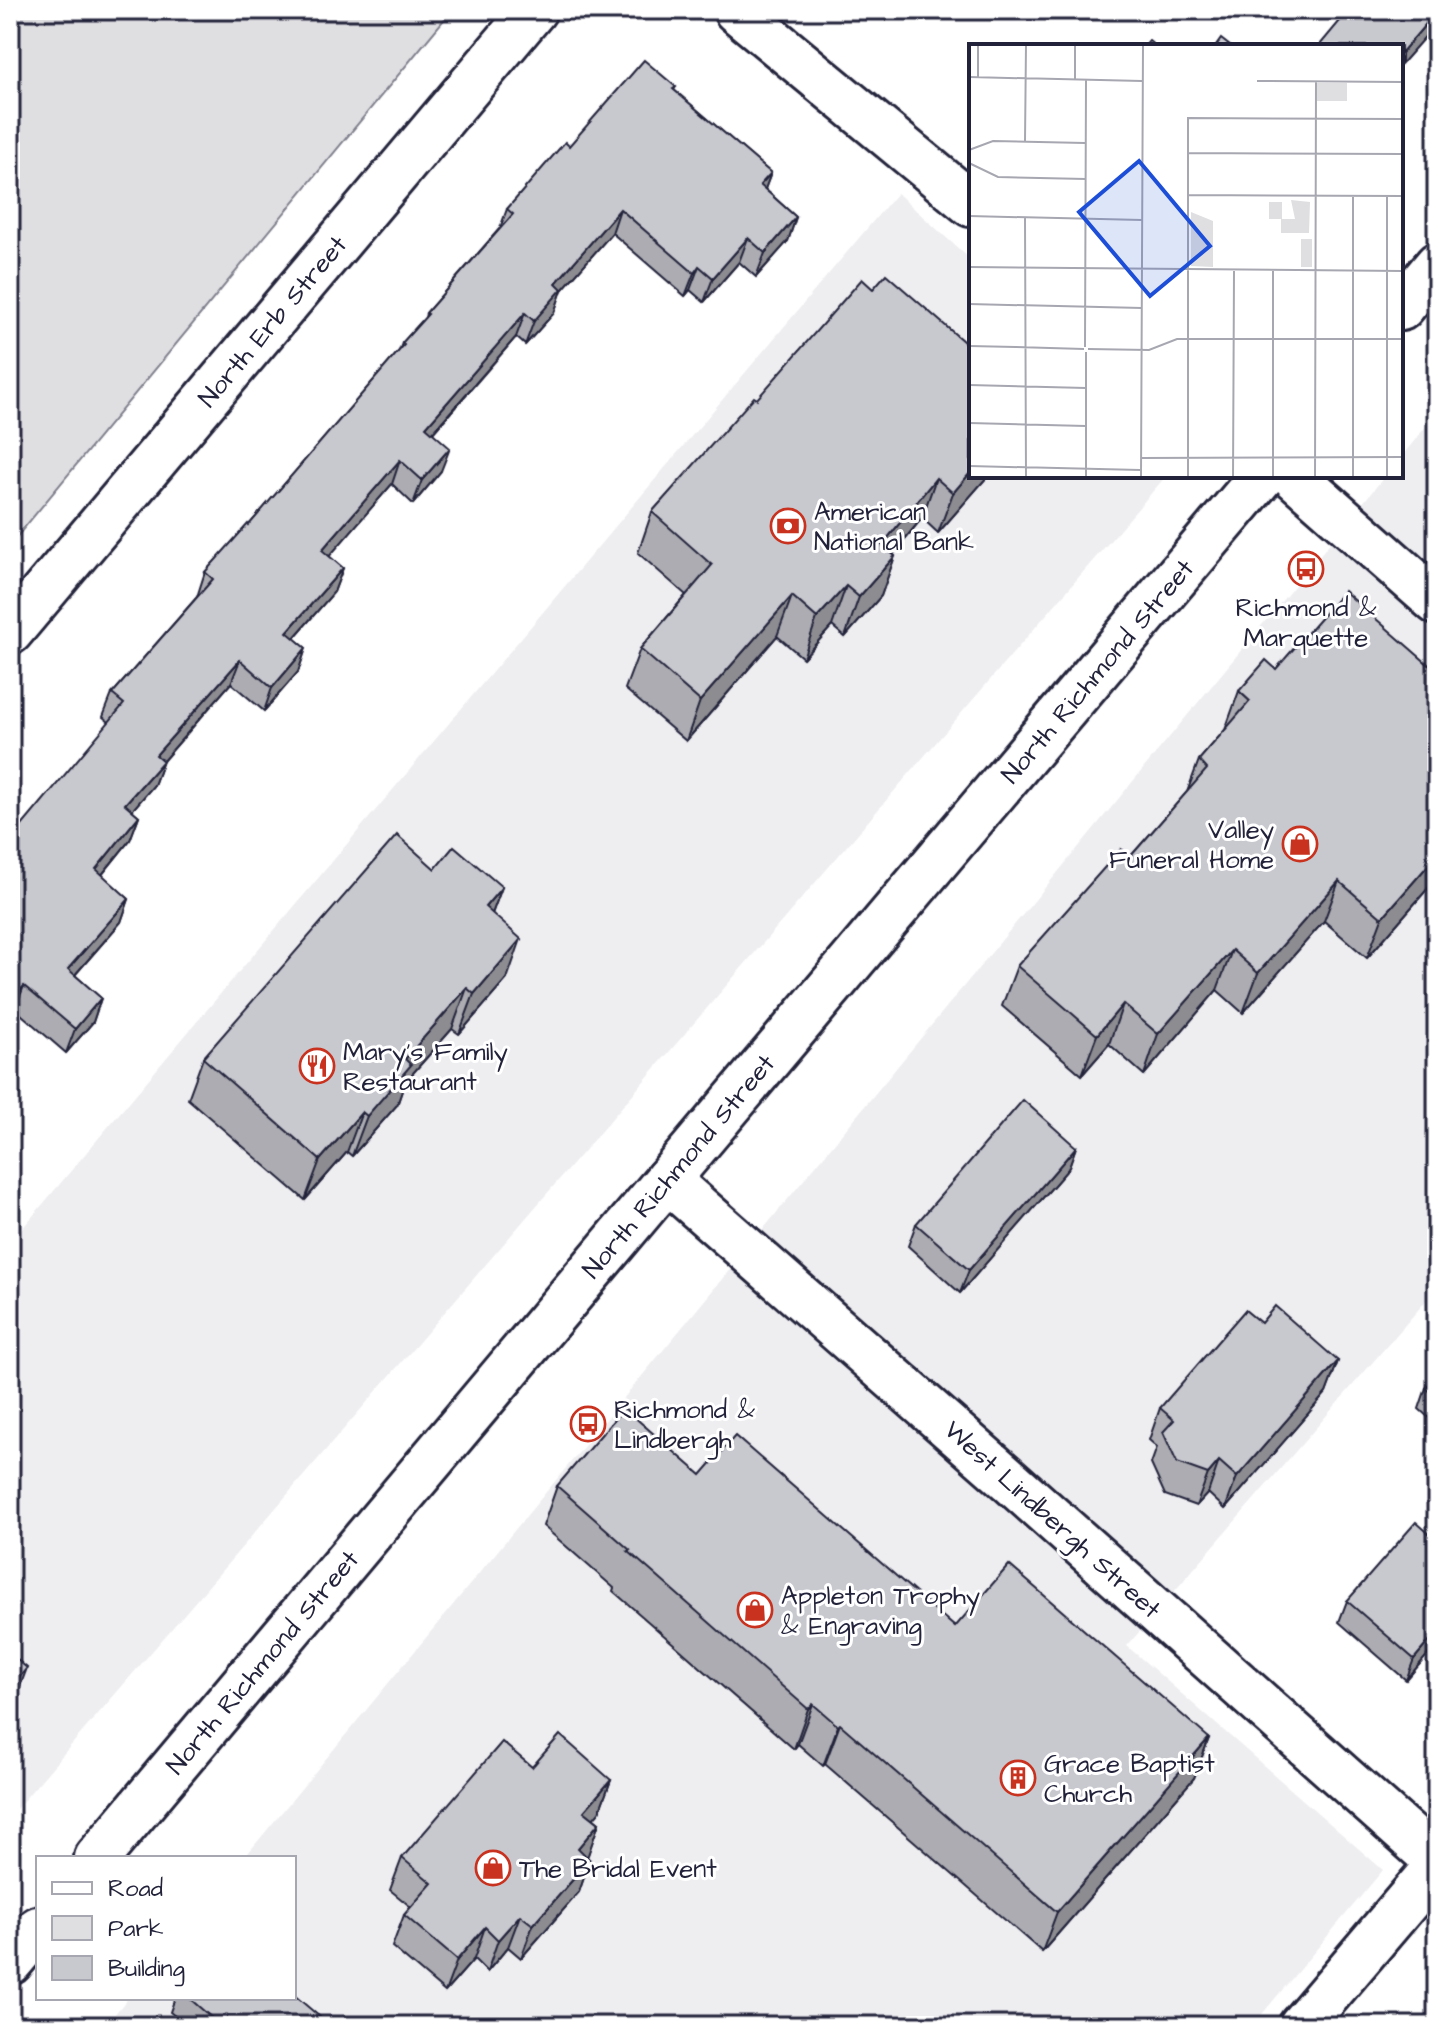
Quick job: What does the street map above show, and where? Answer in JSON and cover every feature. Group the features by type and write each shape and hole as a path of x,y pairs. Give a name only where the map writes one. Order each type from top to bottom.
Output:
{"street":[{"name":"North Erb Street","path":"10,632 534,10"},
{"path":"736,10 969,202"},
{"path":"1403,306 1437,265"},
{"name":"North Richmond Street","path":"99,1856 1260,478"},
{"path":"1296,478 1437,602"},
{"name":"West Lindbergh Street","path":"667,1180 1018,1487 1437,1863"},
{"path":"1301,2026 1437,1863"},
{"path":"10,1962 36,1931"}],"shaded area":[{"path":"897,193 969,258 969,478 1164,478 10,1816 10,1243"},
{"path":"1437,413 1437,1288 1127,1646 1383,1870 1252,2026 105,2026 126,2000 296,2000 296,1856 246,1856 1383,478 1403,478 1403,455"}],"green space":[{"path":"10,10 452,10 10,545"}],"building":[{"path":"1349,10 1437,10 1403,51 1403,44 1321,44"},
{"path":"644,60 771,173 760,185 796,217 765,253 748,238 713,278 699,266 694,273 620,209 556,283 562,289 534,321 525,313 426,427 450,448 422,480 400,460 322,550 343,568 287,632 306,648 272,688 240,660 156,755 163,761 125,804 139,816 96,869 129,899 68,969 101,998 75,1029 24,986 10,1001 10,817 21,827 124,704 112,694 213,579 205,572 404,345 402,343 426,313 513,214 507,209 565,142 569,146"},
{"name":"American National Bank","path":"886,274 969,346 969,474 953,493 936,478 882,545 895,556 859,597 846,586 817,618 792,596 700,701 640,649 712,565 652,512 862,279 873,289"},
{"name":"Valley Funeral Home","path":"1344,591 1437,672 1437,855 1382,918 1339,881 1258,973 1232,950 1158,1034 1123,1004 1097,1035 1017,966 1121,849 1130,857 1207,769 1199,760 1250,701 1239,691 1266,660 1276,669"},
{"name":"Mary's Family Restaurant","path":"397,835 435,869 454,846 502,887 485,907 521,939 474,994 467,988 405,1059 411,1065 367,1116 362,1112 320,1160 203,1058"},
{"path":"1023,1100 1076,1147 969,1270 916,1224"},
{"path":"1275,1306 1338,1361 1237,1477 1219,1461 1208,1474 1177,1463 1163,1432 1174,1420 1160,1408 1245,1310 1261,1323"},
{"path":"1437,1375 1437,1397 1426,1388"},
{"path":"624,1408 701,1475 735,1436 955,1627 1009,1565 1209,1738 1057,1912 840,1724 838,1726 813,1704 808,1709 557,1486"},
{"path":"1416,1522 1433,1537 1437,1533 1437,1632 1414,1659 1347,1601"},
{"path":"10,1654 27,1668 10,1688"},
{"name":"The Bridal Event","path":"560,1735 611,1780 584,1811 599,1823 578,1848 590,1860 533,1925 520,1915 498,1940 485,1927 457,1960 404,1915 432,1883 402,1858 502,1742 532,1767"},
{"path":"296,1997 320,2017 312,2026 221,2026 191,2000 296,2000"}],"place":[{"name":"American National Bank","path":"788,526"},
{"name":"Richmond & Marquette","path":"1306,569"},
{"name":"Valley Funeral Home","path":"1300,844"},
{"name":"Mary's Family Restaurant","path":"317,1066"},
{"name":"Richmond & Lindbergh","path":"588,1424"},
{"name":"Appleton Trophy & Engraving","path":"755,1610"},
{"name":"Grace Baptist Church","path":"1018,1778"},
{"name":"The Bridal Event","path":"493,1868"}]}
